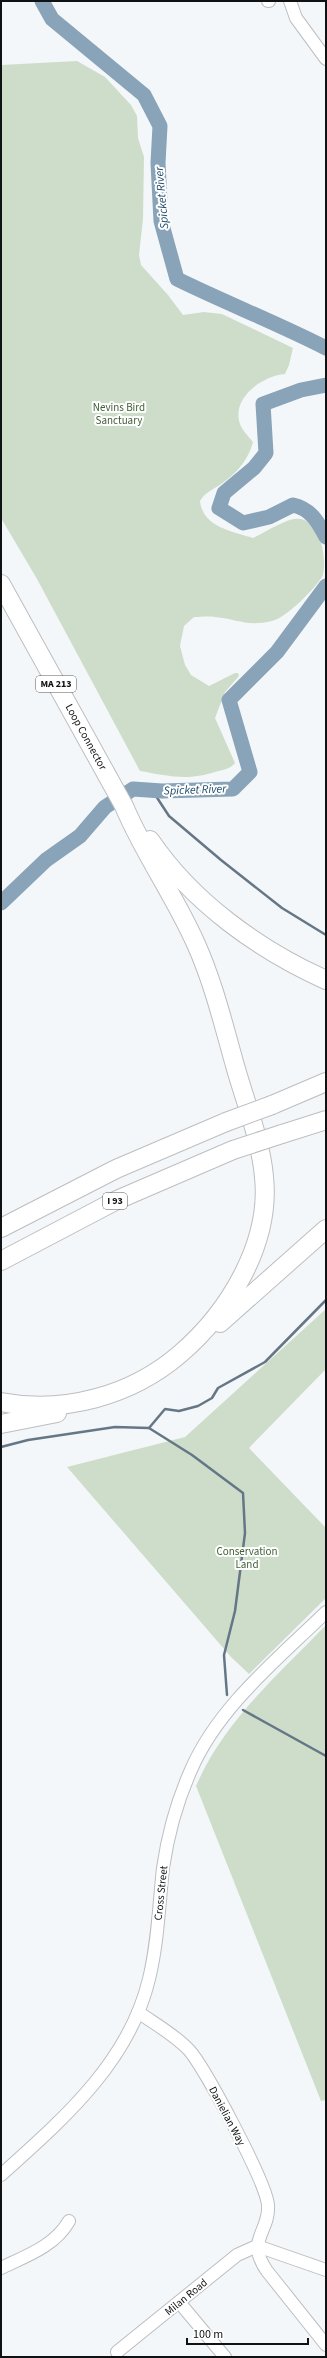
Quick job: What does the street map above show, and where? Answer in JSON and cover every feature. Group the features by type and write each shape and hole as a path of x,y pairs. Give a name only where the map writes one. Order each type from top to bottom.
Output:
{"highway":[{"name":"Loop Connector","path":"1,584 124,806"},
{"path":"124,806 170,866 216,910 277,956 326,980"},
{"path":"124,806 133,827 185,921 204,962 259,1148 264,1177 264,1217 252,1255 219,1312 184,1350"},
{"path":"272,1105 326,1082"},
{"name":"I 93","path":"1,1228 116,1170 226,1122 272,1105 326,1090"},
{"name":"I 93","path":"1,1261 117,1200 233,1150 326,1120"},
{"path":"282,1134 326,1129"},
{"path":"1,1424 78,1408 144,1379 218,1325 326,1229"},
{"path":"1,1402 56,1405 104,1396"}],"street":[{"path":"290,1 296,18 326,59"},
{"name":"Cross Street","path":"1,2175 61,2120 91,2089 111,2062 138,2012 152,1965 164,1867 172,1825 191,1769 211,1734 231,1708 326,1612"},
{"name":"Danielian Way","path":"138,2012 178,2040 198,2061 250,2159 268,2206 257,2246"},
{"path":"1,2268 51,2242 63,2231 69,2221"},
{"path":"257,2246 326,2270"},
{"path":"257,2246 263,2266 326,2345"},
{"name":"Milan Road","path":"117,2352 242,2252 257,2246"},
{"path":"179,2302 225,2357"}],"green space":[{"name":"Nevins Bird Sanctuary","path":"77,61 105,77 131,105 137,116 138,138 144,157 143,219 139,255 141,265 168,295 183,315 204,312 222,314 293,348 285,374 267,379 258,384 244,397 240,406 238,414 240,424 253,442 246,459 234,474 208,492 200,501 202,510 206,517 219,527 253,538 290,520 304,520 316,530 320,539 324,558 323,575 314,587 293,608 278,619 263,623 249,623 223,618 194,617 184,626 180,646 185,665 191,675 209,686 235,673 238,673 239,676 225,692 215,718 235,763 226,769 205,775 178,777 140,771 37,579 1,518 1,65"},
{"name":"Conservation Land","path":"326,1309 326,1369 249,1448 326,1528 326,1598 249,1674 231,1657 67,1467 185,1437"},
{"path":"326,1625 326,2100 321,2101 196,1786 221,1740 237,1720 271,1681"}],"waterway":[{"name":"Spicket River","path":"42,1 52,19 144,95 160,126 158,163 161,221 177,279 326,348"},
{"name":"Spicket River","path":"326,385 301,390 263,404 266,453 254,468 224,493 219,508 243,523 269,517 293,505 309,513 317,521 326,537"},
{"name":"Spicket River","path":"1,903 46,860 80,836 105,807 133,789 162,791 233,789 250,772 229,700 277,652 326,586"},
{"path":"152,790 169,816 221,860 282,908 326,935"},
{"path":"149,1428 165,1409 179,1411 198,1406 212,1398 218,1388 265,1362 326,1300"},
{"path":"1,1447 28,1440 115,1427 149,1428 192,1455 243,1493 245,1533 235,1611 224,1655 227,1695"},
{"path":"243,1710 326,1756"}]}
